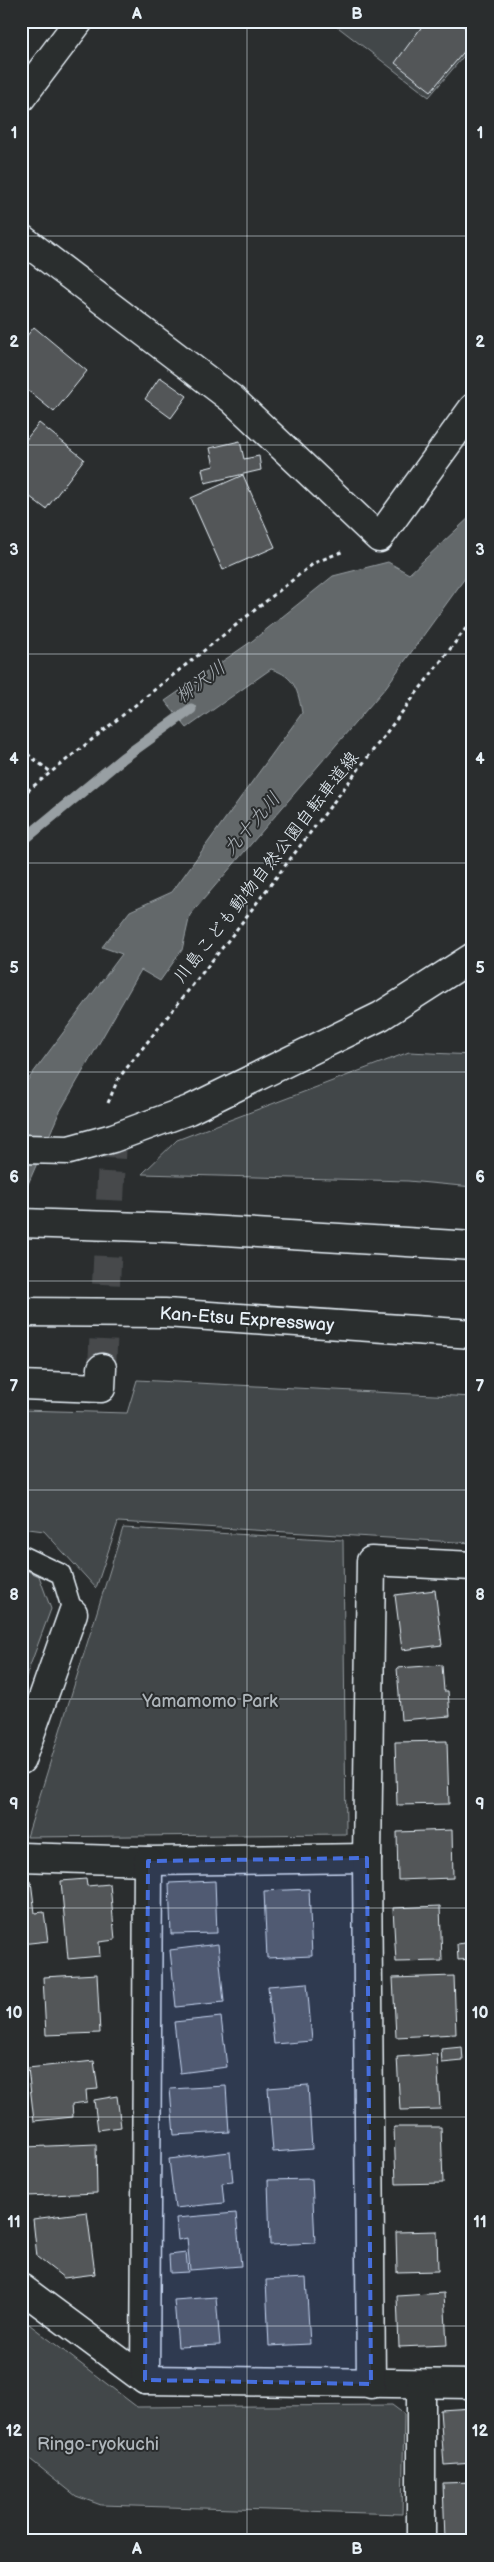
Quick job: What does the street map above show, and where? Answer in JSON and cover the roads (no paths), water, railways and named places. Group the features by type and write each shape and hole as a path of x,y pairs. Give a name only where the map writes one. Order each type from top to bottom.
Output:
{"main road":[{"path":"21,98 79,21"},
{"path":"21,238 232,399 379,538 473,408"},
{"path":"21,1149 69,1150 113,1138 189,1110 381,1016 473,957"},
{"path":"21,1223 174,1228 473,1246"},
{"name":"Kan-Etsu Expressway","path":"21,1312 165,1312 473,1334"},
{"path":"21,1385 101,1388 102,1368"},
{"path":"371,2384 367,1858 371,1561 473,1566"},
{"path":"21,1760 73,1613"},
{"path":"21,1857 148,1860 367,1858"},
{"path":"145,2380 148,1860"},
{"path":"21,2288 145,2380 421,2385 473,2384"},
{"path":"421,2385 421,2541"}],"lane":[{"path":"21,1555 61,1574 73,1613"}],"water":[{"name":"九十九川","path":"473,514 473,567 386,687 190,915 182,950 160,981 141,970 59,1113 21,1200 21,1089 122,954 102,947 130,911 172,892 302,713 294,685 285,676 271,669 187,728 165,701 252,641 333,576 388,562 409,574"}],"waterway":[{"name":"柳沢川","path":"21,842 123,758 191,709"}],"tunnel":[{"path":"102,1368 113,1138"}],"park label":[{"name":"Yamamomo Park","path":"210,1701"},
{"name":"Ringo-ryokuchi","path":"98,2444"}]}
